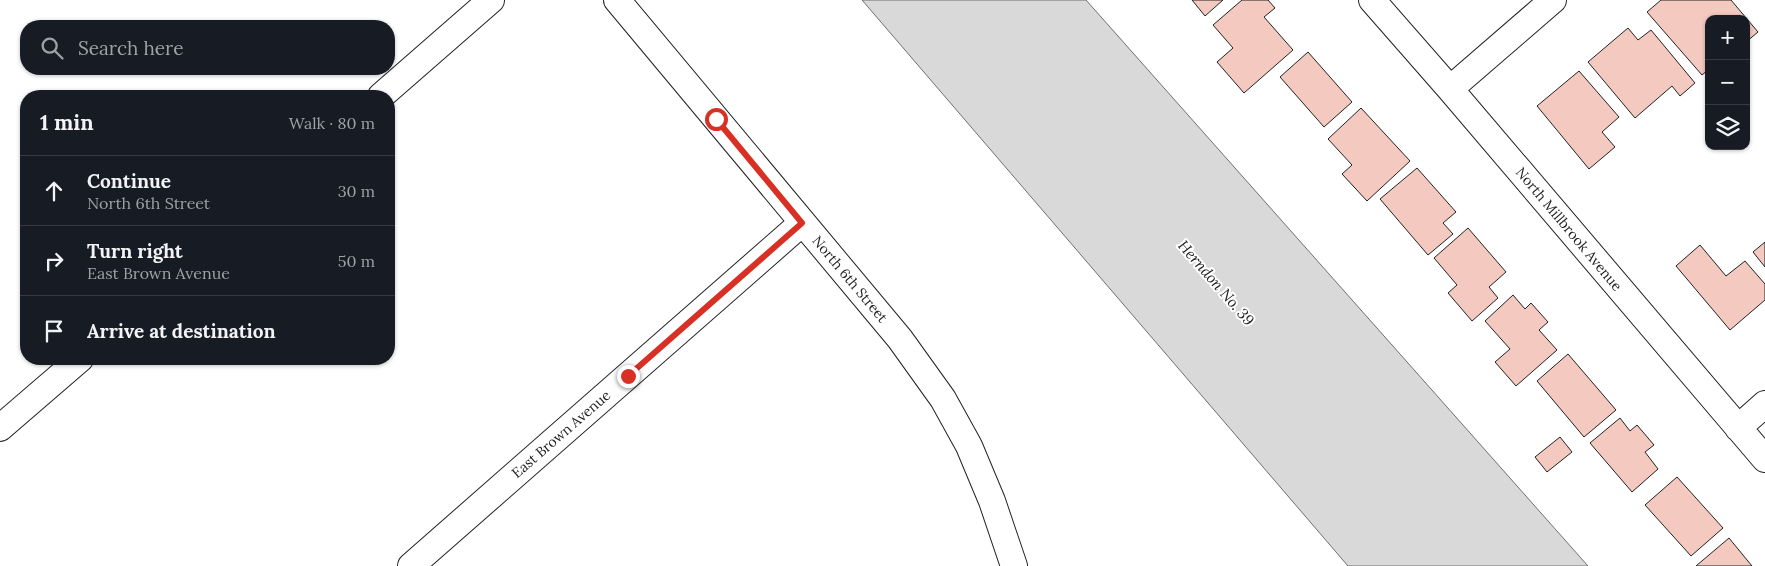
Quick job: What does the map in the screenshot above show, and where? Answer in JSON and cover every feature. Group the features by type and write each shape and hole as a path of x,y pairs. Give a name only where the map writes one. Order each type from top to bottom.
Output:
{"street":[{"path":"387,90 491,0"},
{"name":"North 6th Street","path":"617,0 900,339 943,399 969,446 992,500 1014,566"},
{"name":"North Millbrook Avenue","path":"1372,0 1765,459"},
{"path":"1450,89 1553,0"},
{"name":"East Brown Avenue","path":"410,566 802,223"},
{"path":"0,428 73,365"},
{"path":"1738,428 1765,404"}],"water":[{"name":"Herndon No. 39","path":"862,0 1086,0 1588,566 1348,566"}],"building":[{"path":"1192,0 1223,0 1205,16"},
{"path":"1242,0 1268,0 1275,8 1264,17 1293,50 1244,93 1217,62 1233,48 1213,25"},
{"path":"1661,0 1731,0 1744,15 1705,15 1705,72 1702,75 1647,12"},
{"path":"1750,23 1758,32 1750,39"},
{"path":"1628,28 1638,40 1651,30 1695,83 1680,96 1672,86 1635,118 1588,62"},
{"path":"1308,52 1352,102 1324,127 1280,77"},
{"path":"1579,71 1619,117 1602,132 1615,147 1589,169 1537,106"},
{"path":"1361,108 1410,161 1367,201 1342,174 1352,165 1328,139"},
{"path":"1417,168 1456,212 1443,223 1453,234 1428,255 1380,199"},
{"path":"1468,228 1506,272 1489,287 1498,298 1472,321 1448,293 1457,285 1434,258"},
{"path":"1765,242 1765,267 1753,252"},
{"path":"1700,245 1726,276 1745,261 1765,284 1765,300 1730,330 1676,266"},
{"path":"1513,295 1525,309 1531,303 1548,322 1539,330 1557,350 1516,386 1495,362 1510,349 1485,321"},
{"path":"1568,354 1616,410 1584,437 1537,381"},
{"path":"1620,418 1630,431 1637,425 1654,445 1645,452 1658,469 1632,492 1590,443"},
{"path":"1560,437 1572,452 1547,472 1535,457"},
{"path":"1677,477 1723,528 1691,556 1645,505"},
{"path":"1729,538 1752,566 1696,566"}],"route":[{"path":"628,376 802,223 716,119"}]}
